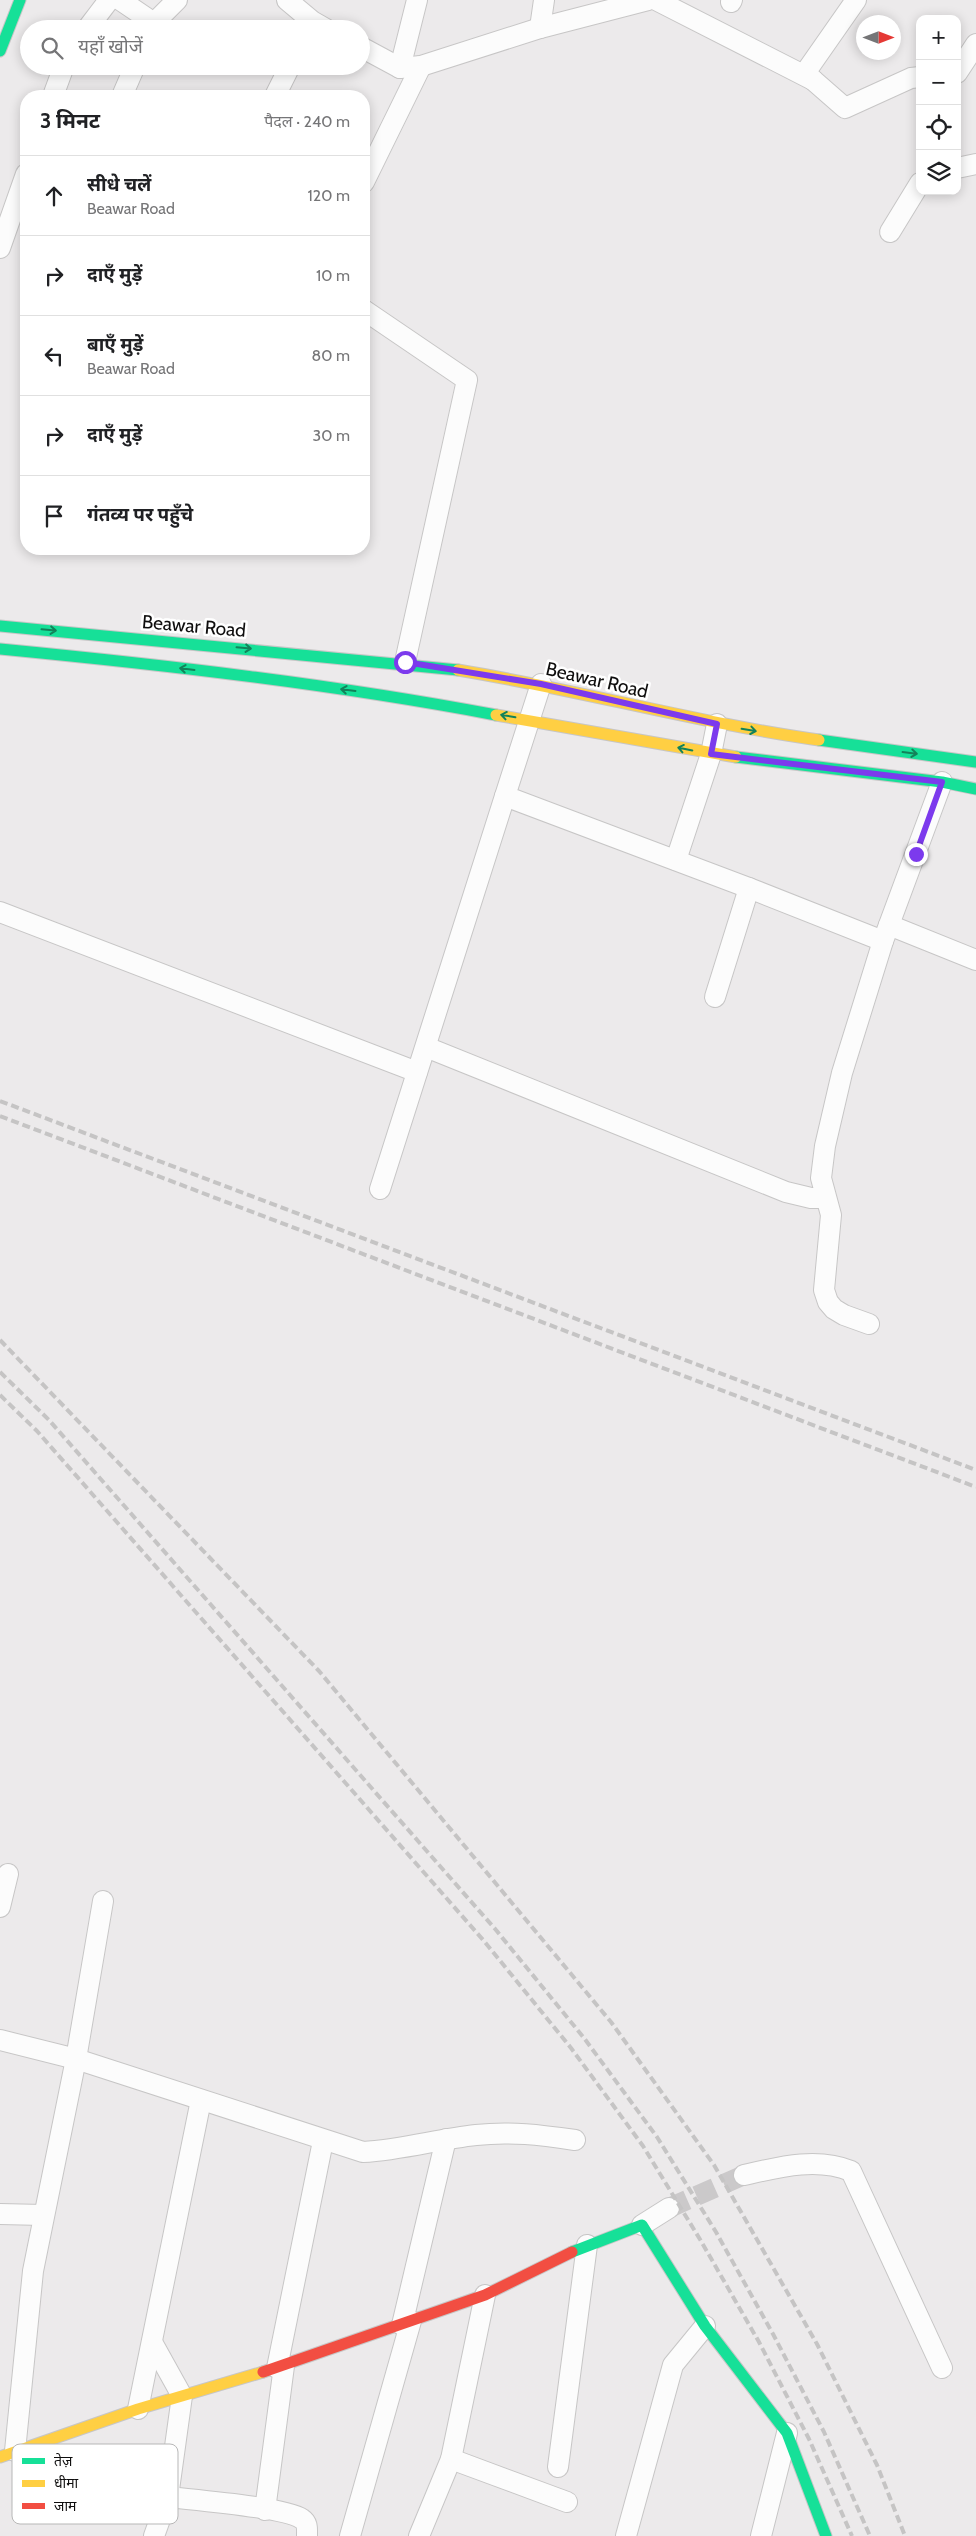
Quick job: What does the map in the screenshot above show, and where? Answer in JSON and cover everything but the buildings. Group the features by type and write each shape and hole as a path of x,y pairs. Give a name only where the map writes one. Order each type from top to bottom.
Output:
{"main road":[{"path":"0,52 20,0"},
{"name":"Beawar Road","path":"0,626 405,662 541,684 717,724 819,741 976,762"},
{"path":"0,649 132,662 395,696 529,719 711,754 942,782 976,789"},
{"path":"37,2444 138,2409 280,2367 486,2295 588,2245 642,2226 705,2326 787,2433 826,2536"}],"street":[{"path":"94,20 109,0"},
{"path":"120,0 145,20"},
{"path":"159,20 177,0"},
{"path":"287,0 309,20"},
{"path":"400,68 417,0"},
{"path":"540,28 544,0"},
{"path":"370,52 400,68 421,66 540,28 648,0"},
{"path":"656,0 813,80"},
{"path":"856,0 805,73 845,108 916,77"},
{"path":"961,67 976,44"},
{"path":"370,170 421,66"},
{"path":"56,90 61,75"},
{"path":"125,90 131,75"},
{"path":"278,90 286,75"},
{"path":"976,147 972,153 976,158"},
{"path":"961,167 976,164"},
{"path":"890,232 916,190"},
{"path":"0,248 20,191"},
{"path":"370,314 467,380 405,662"},
{"path":"380,1189 541,684"},
{"path":"676,860 711,754 717,724"},
{"path":"870,1324 844,1315 828,1302 824,1290 831,1215 821,1178 825,1146 842,1074 886,933 942,782"},
{"path":"505,796 749,888 976,960"},
{"path":"715,997 749,888"},
{"path":"0,912 417,1072"},
{"path":"426,1047 786,1192 810,1198 825,1198"},
{"path":"0,1907 8,1874"},
{"path":"8,2454 33,2271 76,2059 103,1901"},
{"path":"0,2040 76,2059 201,2100 219,2104 323,2141 363,2152 393,2150 446,2139 523,2132 575,2140"},
{"path":"138,2409 201,2100"},
{"path":"350,2536 406,2323 446,2139"},
{"path":"265,2510 280,2367 323,2141"},
{"path":"744,2175 821,2163 837,2165 851,2171 942,2368"},
{"path":"642,2226 669,2208"},
{"path":"0,2214 43,2215"},
{"path":"558,2467 588,2245"},
{"path":"420,2536 451,2460 486,2295"},
{"path":"626,2536 674,2365 705,2326"},
{"path":"152,2342 182,2396 175,2444"},
{"path":"760,2536 787,2433"},
{"path":"451,2460 567,2502"},
{"path":"178,2498 265,2510 302,2519 307,2526 307,2536"},
{"path":"154,2536 158,2524"}],"tunnel":[{"path":"669,2208 744,2175"}],"railway":[{"path":"0,1101 976,1470"},
{"path":"0,1116 976,1487"},
{"path":"0,1340 319,1671 611,2022 714,2165 817,2344 877,2465 905,2536"},
{"path":"0,1372 49,1420 496,1930 584,2038 657,2137 716,2232 773,2334 824,2432 870,2536"},
{"path":"0,1395 37,1431 484,1941 571,2048 643,2146 701,2241 759,2342 809,2439 852,2536"}],"traffic: fast":[{"path":"0,51 20,0"},
{"path":"0,626 458,670"},
{"path":"0,649 249,676 373,694 496,715"},
{"path":"819,740 976,762"},
{"path":"736,757 942,782 976,789"},
{"path":"572,2252 642,2225 705,2326 787,2433 826,2536"}],"traffic: slow":[{"path":"458,670 729,725 819,740"},
{"path":"496,715 736,757"},
{"path":"37,2444 138,2409 263,2372"},
{"path":"0,2457 12,2453"}],"traffic: jam":[{"path":"263,2372 485,2295 572,2252"}],"route":[{"path":"405,662 453,668 541,684 595,698 717,724 711,754 942,782 916,854"}]}
